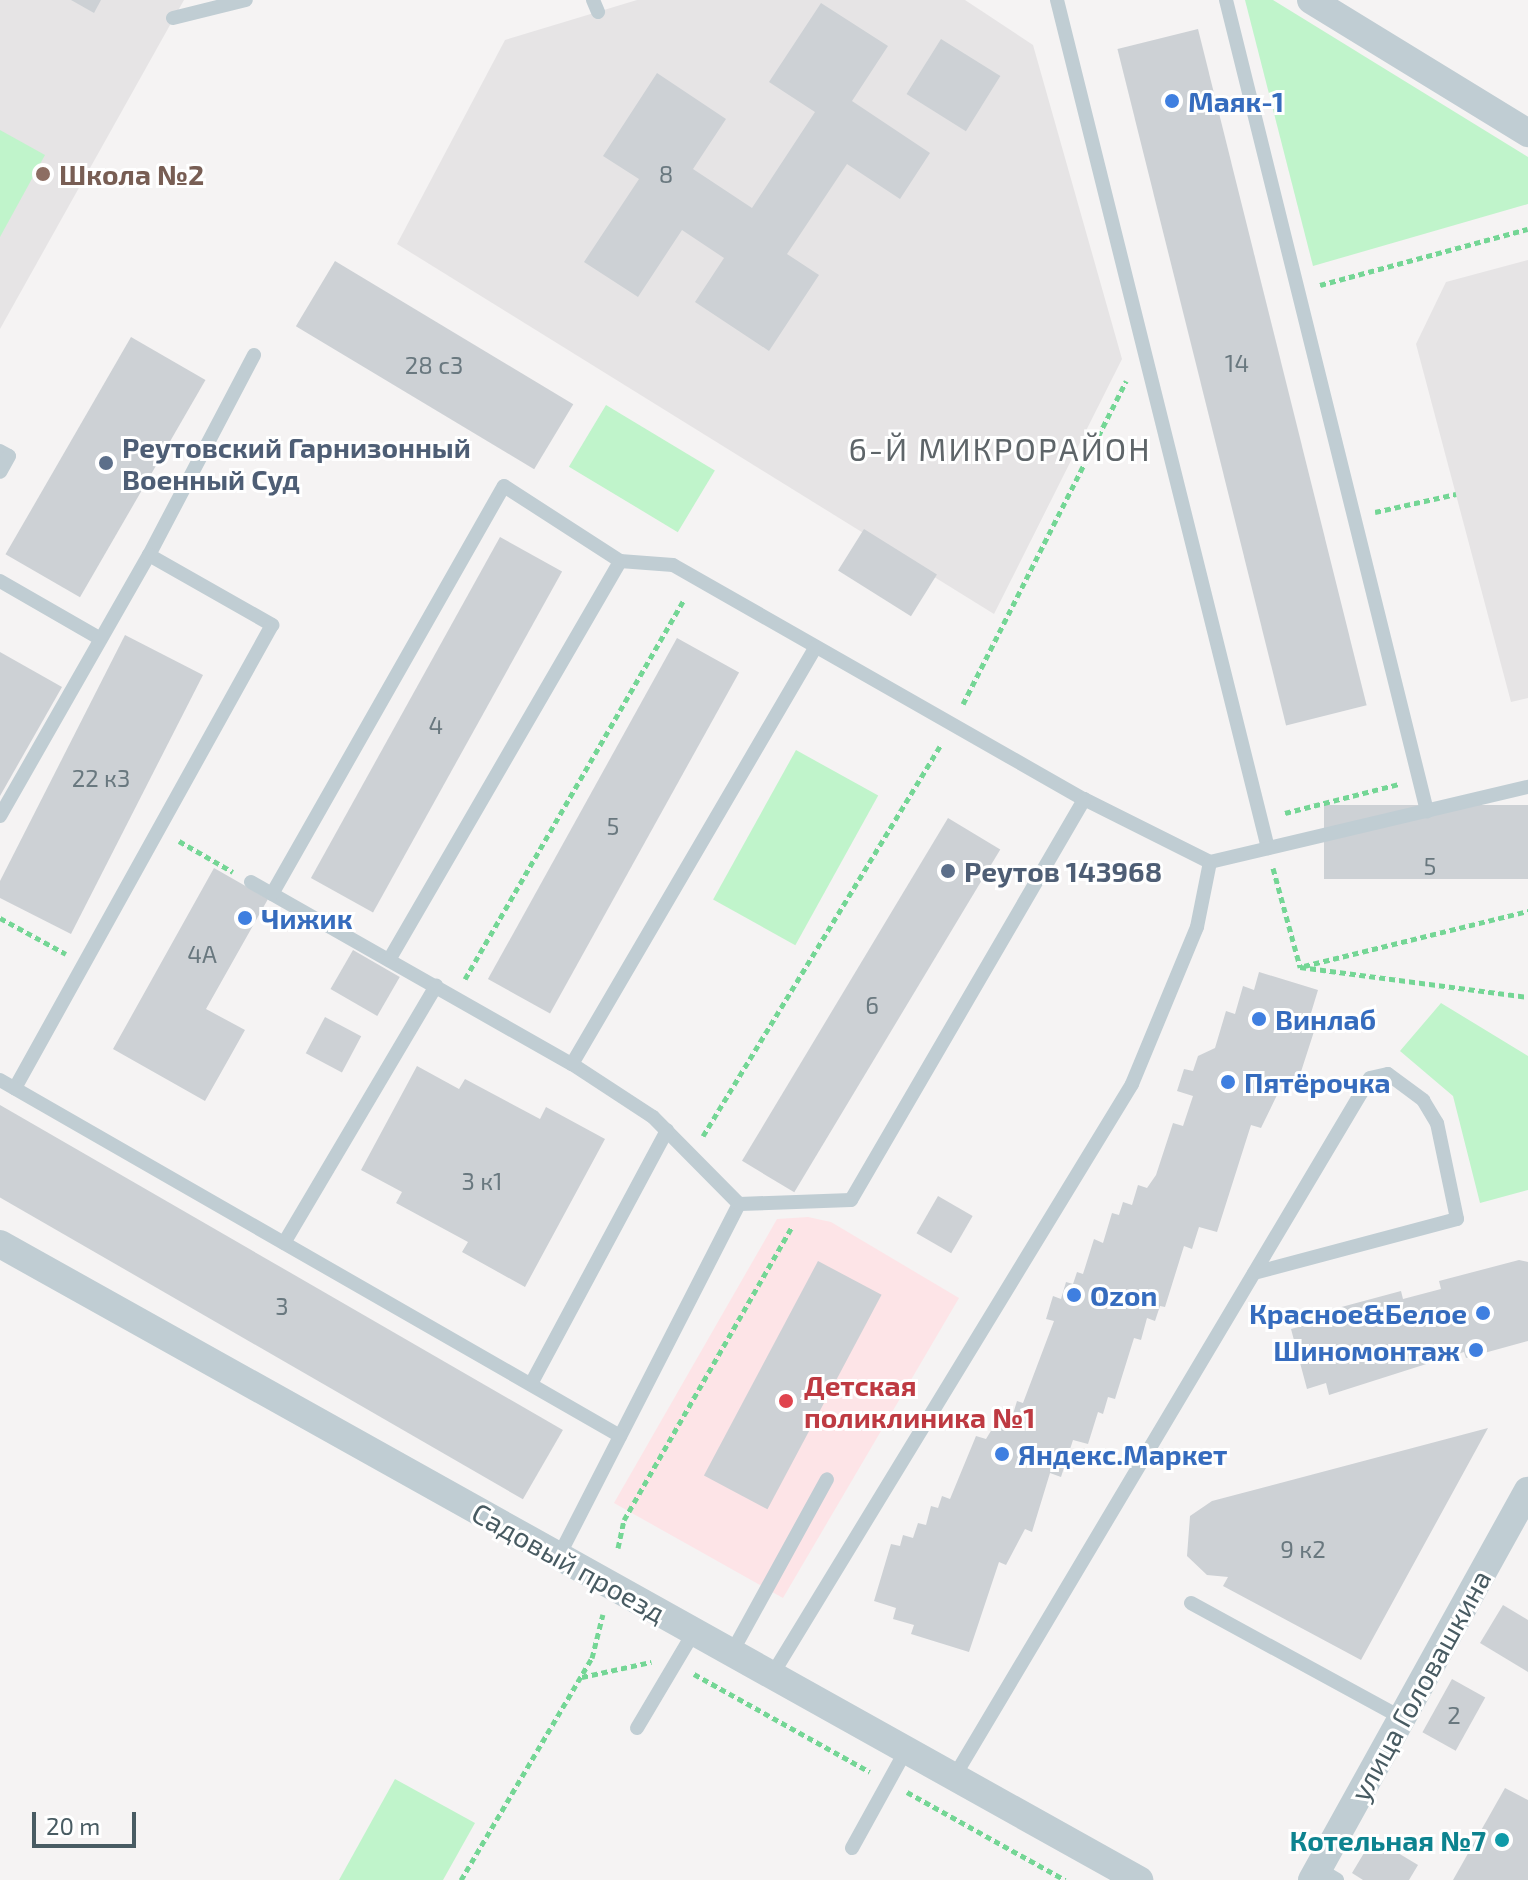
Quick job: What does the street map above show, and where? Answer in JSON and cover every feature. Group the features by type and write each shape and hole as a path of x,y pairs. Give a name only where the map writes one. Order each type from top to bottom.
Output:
{"street":[{"path":"1311,0 1528,133"},
{"name":"Садовый проезд","path":"0,1244 1139,1880"},
{"name":"улица Головашкина","path":"1323,1876 1402,1718 1528,1491"}],"lane":[{"path":"173,18 246,0"},
{"path":"1057,0 1268,848"},
{"path":"1226,0 1427,811"},
{"path":"0,816 149,555 254,355"},
{"path":"0,451 9,456 0,472"},
{"path":"272,894 504,486 620,561 673,565 1084,799 1210,862 1528,787"},
{"path":"15,1088 163,831 272,625 149,555"},
{"path":"389,960 620,561"},
{"path":"0,581 101,639"},
{"path":"572,1064 816,647"},
{"path":"251,882 572,1064 667,1130 739,1204 851,1200 1084,799"},
{"path":"772,1675 1132,1084 1197,927 1210,862"},
{"path":"284,1243 436,986"},
{"path":"954,1777 1370,1078 1388,1074 1423,1100 1437,1123 1457,1219 1254,1273"},
{"path":"0,1080 620,1436"},
{"path":"531,1384 667,1130"},
{"path":"559,1556 739,1204"},
{"path":"732,1652 827,1479"},
{"path":"1191,1603 1402,1718"},
{"path":"637,1728 694,1632"},
{"path":"852,1848 906,1750"}],"path":[{"path":"1298,291 1528,229"},
{"path":"693,1154 952,725 1143,348"},
{"path":"1354,517 1456,494"},
{"path":"454,997 696,578"},
{"path":"1260,820 1419,779"},
{"path":"163,831 251,882"},
{"path":"1268,848 1300,967"},
{"path":"1300,967 1528,911"},
{"path":"0,918 85,965"},
{"path":"1300,967 1528,997"},
{"path":"618,1548 624,1520 798,1217"},
{"path":"461,1880 582,1677 604,1609"},
{"path":"582,1677 638,1662 675,1663"}],"shaded area":[{"name":"Школа №2","path":"0,0 184,0 0,329"},
{"path":"637,0 965,0 1033,45 1122,359 994,614 397,244 505,40"},
{"path":"1528,260 1528,698 1511,702 1416,344 1446,282"},
{"name":"Детская поликлиника №1","path":"808,1217 831,1222 959,1298 783,1598 614,1503 777,1219"}],"green space":[{"path":"1245,0 1273,0 1528,157 1528,204 1313,266"},
{"path":"0,130 45,155 0,237"},
{"path":"606,405 715,470 678,532 569,467"},
{"path":"796,750 878,796 795,945 713,900"},
{"path":"1441,1003 1528,1056 1528,1190 1480,1203 1453,1096 1400,1051"},
{"path":"395,1779 475,1823 443,1880 339,1880"}],"building":[{"path":"71,0 101,0 94,13"},
{"path":"821,3 888,46 852,101 930,153 900,199 847,164 787,254 819,275 769,351 695,302 724,258 682,230 638,297 584,262 639,179 603,156 657,73 726,119 693,169 752,208 815,112 769,82"},
{"path":"1198,29 1367,705 1286,725 1117,49"},
{"path":"941,39 1000,76 966,131 907,94"},
{"path":"335,261 573,404 534,469 296,326"},
{"path":"131,337 205,380 80,597 6,554"},
{"path":"864,529 937,575 911,616 838,571"},
{"path":"500,537 562,571 373,913 311,878"},
{"path":"125,635 203,675 71,934 0,898 0,881"},
{"path":"677,638 739,672 550,1014 488,979"},
{"path":"0,652 62,687 0,796"},
{"path":"1324,805 1528,805 1528,879 1324,879"},
{"path":"948,818 1000,849 794,1192 742,1161"},
{"path":"214,868 268,899 206,1009 245,1030 205,1101 113,1049"},
{"path":"353,950 400,977 377,1016 331,989"},
{"path":"1259,972 1318,990 1311,1013 1319,1016 1298,1081 1291,1078 1286,1094 1279,1091 1261,1128 1251,1125 1217,1232 1199,1227 1192,1249 1184,1246 1165,1307 1160,1306 1155,1321 1147,1318 1141,1340 1134,1338 1115,1399 1108,1397 1103,1414 1098,1412 1088,1444 1073,1440 1061,1477 1050,1473 1032,1532 1025,1529 1006,1565 999,1562 969,1652 911,1634 914,1625 893,1619 896,1608 874,1601 891,1544 900,1546 903,1535 913,1538 918,1523 926,1525 931,1506 938,1508 942,1496 950,1499 976,1436 986,1439 1003,1411 1013,1414 1017,1401 1023,1403 1054,1321 1046,1319 1053,1296 1061,1299 1066,1282 1073,1284 1077,1272 1083,1274 1094,1239 1103,1243 1112,1213 1119,1215 1123,1202 1132,1205 1138,1185 1147,1188 1156,1175 1173,1123 1183,1126 1193,1096 1177,1091 1184,1069 1193,1071 1198,1056 1215,1048 1226,1011 1235,1014 1243,986 1254,990"},
{"path":"325,1017 361,1036 342,1072 306,1053"},
{"path":"417,1066 459,1089 465,1079 540,1119 546,1107 605,1139 525,1287 462,1252 468,1242 396,1203 402,1192 361,1170"},
{"path":"0,1105 563,1430 523,1499 0,1197"},
{"path":"938,1196 973,1216 951,1253 916,1233"},
{"path":"1519,1260 1528,1262 1528,1341 1466,1358 1464,1352 1329,1395 1326,1383 1307,1389 1291,1329 1310,1324 1308,1316 1401,1291 1403,1299 1441,1289 1439,1281"},
{"path":"818,1261 882,1295 767,1509 704,1476"},
{"path":"1488,1428 1361,1660 1223,1586 1228,1577 1207,1575 1187,1556 1190,1516 1212,1501"},
{"path":"1503,1605 1528,1620 1528,1672 1480,1643"},
{"path":"1452,1679 1485,1697 1456,1751 1422,1732"},
{"name":"Котельная №7","path":"1505,1788 1528,1800 1528,1880 1453,1880"},
{"path":"1373,1838 1418,1865 1409,1880 1363,1880 1352,1873"}],"place":[{"name":"Маяк-1","path":"1172,101"},
{"name":"Школа №2","path":"43,174"},
{"name":"Реутовский Гарнизонный Военный Суд","path":"106,463"},
{"name":"Реутов 143968","path":"948,871"},
{"name":"Чижик","path":"245,918"},
{"name":"Винлаб","path":"1259,1019"},
{"name":"Пятёрочка","path":"1228,1082"},
{"name":"Ozon","path":"1074,1295"},
{"name":"Красное&Белое","path":"1483,1313"},
{"name":"Шиномонтаж","path":"1476,1350"},
{"name":"Детская поликлиника №1","path":"786,1401"},
{"name":"Яндекс.Маркет","path":"1002,1454"},
{"name":"Котельная №7","path":"1502,1840"}],"district":[{"name":"6-Й МИКРОРАЙОН","path":"1000,448"}]}
